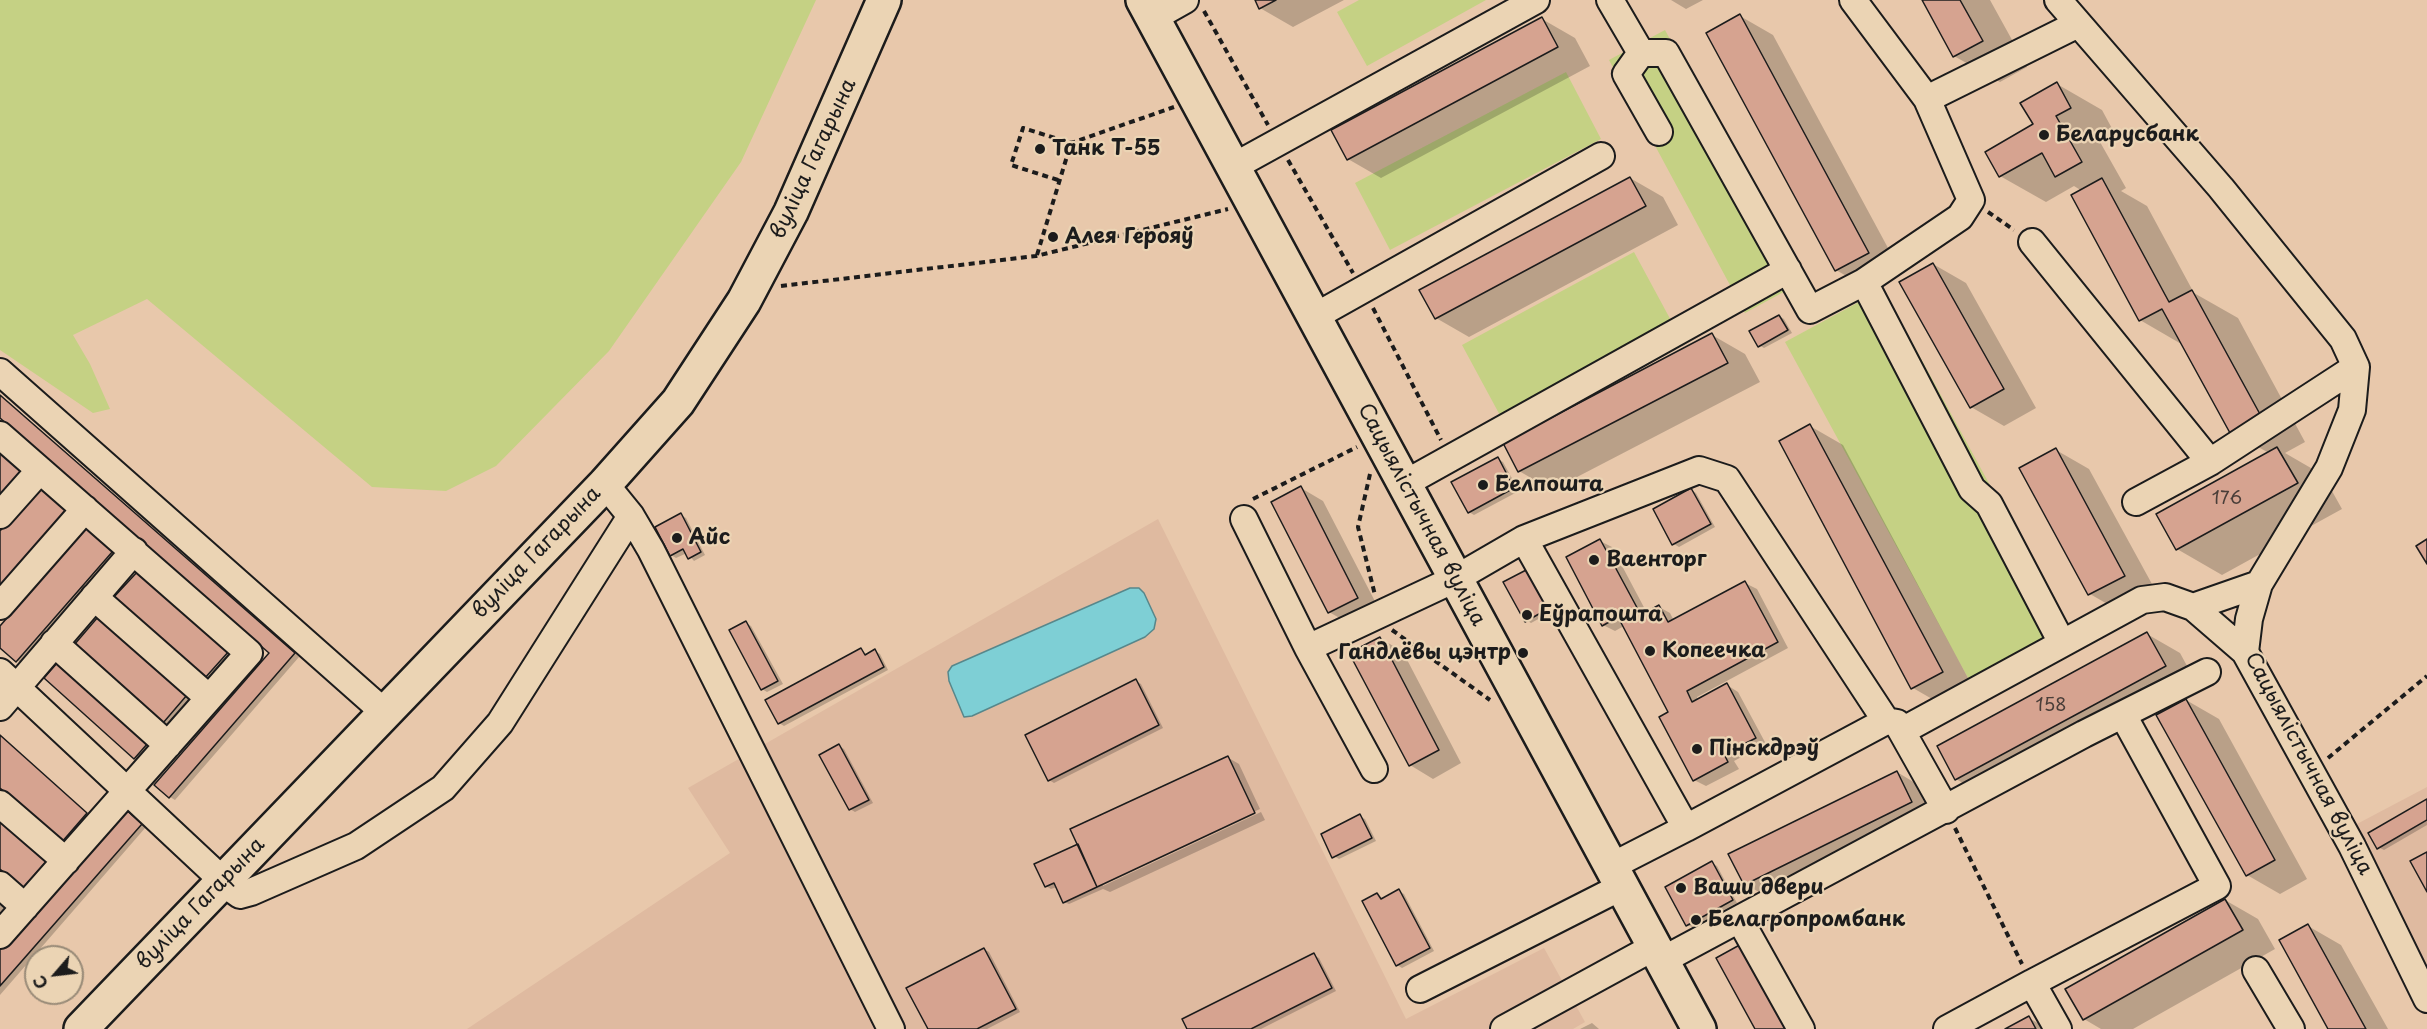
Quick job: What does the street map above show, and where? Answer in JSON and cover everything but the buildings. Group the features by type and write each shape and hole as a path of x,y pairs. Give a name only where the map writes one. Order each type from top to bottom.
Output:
{"main road":[{"name":"вуліца Гагарына","path":"81,1029 605,484 678,402 744,301 791,212 884,0"},
{"name":"Сацыялістычная вуліца","path":"1148,9 1699,1029"}],"street":[{"path":"1233,167 1536,0"},
{"path":"1610,0 1641,53"},
{"path":"1641,53 1666,52 1810,310 1864,282 1960,217 1971,200 1927,99 1853,0"},
{"path":"2058,0 2257,233 2343,339 2356,367 2210,462 2136,502"},
{"path":"1148,9 1194,5"},
{"path":"1927,99 2078,24"},
{"path":"1641,53 1626,74 1659,132"},
{"path":"1314,317 1600,156"},
{"path":"2032,242 2210,462"},
{"path":"1401,480 1788,270"},
{"path":"1864,282 1972,489 1989,504 2062,644"},
{"name":"Сацыялістычная вуліца","path":"2356,367 2352,410 2329,468 2259,584 2249,619 2245,652 2352,846 2427,999"},
{"path":"0,372 384,712"},
{"path":"0,435 249,653 0,935"},
{"path":"0,515 40,470"},
{"path":"1308,648 1455,579 1524,539 1699,470 1727,479 1894,726 1946,810"},
{"path":"605,484 631,516 662,572 891,1029"},
{"path":"0,606 85,509"},
{"path":"8,679 240,895 356,846 443,788 500,723 631,516"},
{"path":"1244,519 1308,648 1374,769"},
{"path":"1524,539 1686,828"},
{"path":"0,707 8,679 54,643 134,551"},
{"path":"2193,607 2259,584"},
{"path":"94,597 209,698"},
{"path":"1420,989 1616,877 1686,828 2062,644 2142,600 2165,597 2193,607 2245,652"},
{"path":"54,643 168,745"},
{"path":"1504,1029 1658,954 1740,920 2207,672"},
{"path":"1947,1029 2217,886 2123,715"},
{"path":"0,804 66,861"},
{"path":"0,885 25,907"},
{"path":"1740,920 1801,1029"},
{"path":"2256,970 2291,1029"},
{"path":"2032,983 2058,1029"}],"path":[{"path":"1194,5 1363,289 1442,443 1416,459 1401,480 1366,465"},
{"path":"1058,180 1011,165 1023,128 1071,143 1174,107 1169,98"},
{"path":"1036,256 1071,143"},
{"path":"778,277 773,287 1036,256 1228,209 1250,200"},
{"path":"1971,200 2032,242"},
{"path":"1244,519 1246,502 1357,447 1361,456"},
{"path":"2312,772 2427,676"},
{"path":"1946,810 2032,983"}],"shaded area":[{"path":"1158,519 1406,1019 1544,948 1585,1022 1573,1029 467,1029 730,853 688,788"},
{"path":"2427,787 2427,974 2355,825"}],"green space":[{"path":"0,0 816,0 741,162 609,351 496,466 446,491 372,487 147,299 73,335 90,364 110,409 93,413 0,350"},
{"path":"1359,0 1486,0 1367,66 1337,12"},
{"path":"1665,30 1802,282 1745,313 1609,60"},
{"path":"1566,72 1601,139 1390,250 1355,183"},
{"path":"1634,252 1681,339 1509,432 1462,345"},
{"path":"1883,289 2070,632 1972,685 1785,342"}],"water":[{"path":"1130,588 1139,588 1144,593 1156,619 1154,629 1145,637 972,716 964,717 949,681 948,672 952,666"}],"place":[{"name":"Беларусбанк","path":"2044,135"},
{"name":"Танк Т-55","path":"1040,149"},
{"name":"Алея Герояў","path":"1053,237"},
{"name":"Белпошта","path":"1483,485"},
{"name":"Айс","path":"677,538"},
{"name":"Ваенторг","path":"1594,560"},
{"name":"Еўрапошта","path":"1527,615"},
{"name":"Копеечка","path":"1650,651"},
{"name":"Гандлёвы цэнтр","path":"1523,653"},
{"name":"Пінскдрэў","path":"1697,749"},
{"name":"Ваши двери","path":"1681,888"},
{"name":"Белагропромбанк","path":"1696,920"}]}
